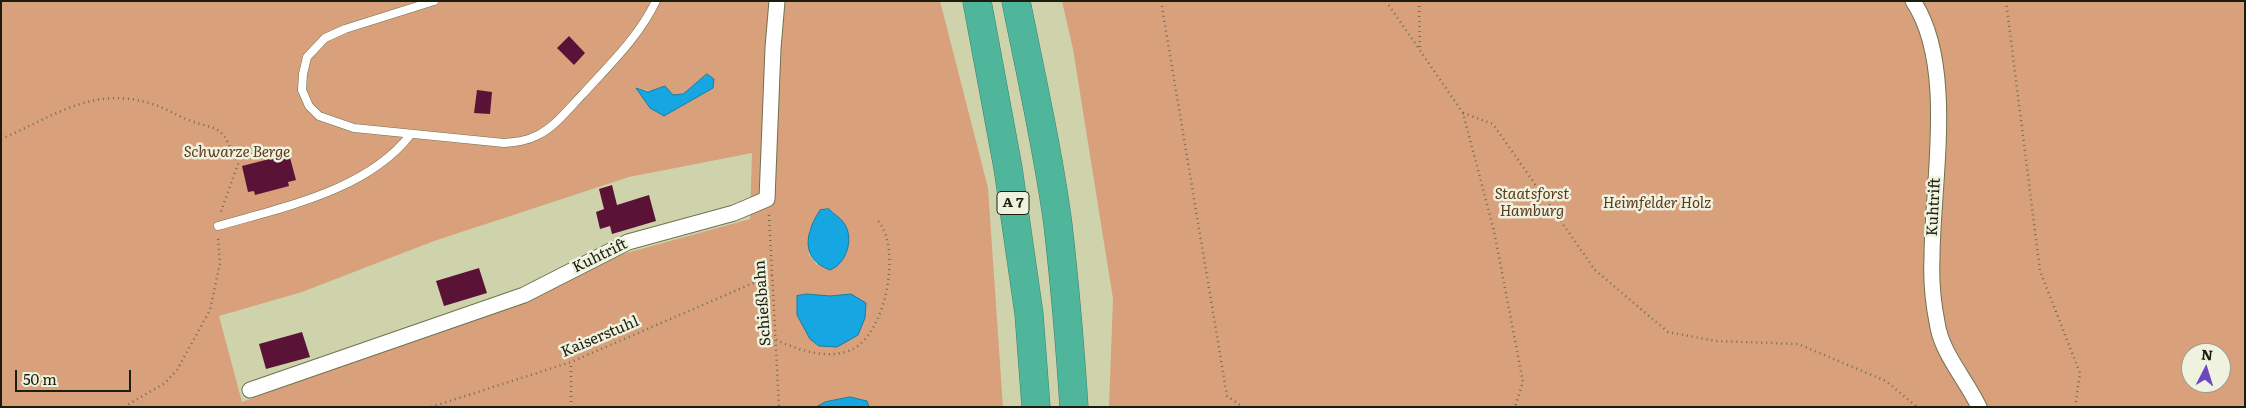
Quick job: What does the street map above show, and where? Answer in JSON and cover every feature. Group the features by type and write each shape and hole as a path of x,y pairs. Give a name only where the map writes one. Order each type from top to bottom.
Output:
{"highway":[{"name":"A 7","path":"977,1 1008,168 1029,314 1036,407"},
{"path":"1016,1 1044,138 1058,225 1068,316 1074,407"}],"street":[{"path":"768,199 773,48 777,1"},
{"name":"Kuhtrift","path":"1913,1 1919,10 1928,34 1934,59 1938,101 1932,259 1937,325 1941,338 1979,407"},
{"name":"Kuhtrift","path":"250,390 524,295 628,242 734,213 768,199"}],"lane":[{"path":"434,1 344,29 325,38 308,57 303,74 302,90 309,106 319,116 354,128 504,143 521,141 538,135 557,121 633,40 647,20 656,1"},
{"path":"218,226 326,194 360,177 392,153 411,134"}],"path":[{"path":"1161,1 1227,396 1243,407"},
{"path":"1386,1 1463,113 1494,231 1523,382 1516,407"},
{"path":"1418,1 1420,52"},
{"path":"2006,1 2040,271 2080,373 2075,407"},
{"path":"1,139 76,104 96,99 118,98 151,104 177,116 216,129 223,134 238,164 223,202 218,226 220,263 210,310 177,370 165,383 124,407"},
{"path":"1463,113 1493,124 1595,270 1668,332 1716,341 1798,344 1886,381 1917,407"},
{"name":"Schießbahn","path":"768,199 779,407"},
{"path":"776,340 814,353 836,354 853,349 862,342 879,313 890,276 884,228 878,221"},
{"name":"Kaiserstuhl","path":"432,407 571,362 772,275"},
{"path":"571,362 571,407"}],"green space":[{"name":"Schwarze Berge","path":"1,1 940,1 988,188 1003,407 869,407 867,401 825,402 816,407 1,407","holes":["707,74 664,116 637,88 673,96 683,94","752,153 750,219 612,257 538,296 242,402 219,316 302,292 434,241 629,177","833,214 844,223 817,265 809,255 809,230"]},
{"name":"Staatsforst Hamburg","path":"1062,1 2245,1 2245,407 1109,407 1113,299 1073,49"}],"water":[{"path":"707,74 714,79 713,88 664,116 650,108 636,88 648,92 665,86 673,95 683,94"},
{"path":"829,209 844,223 849,236 849,243 844,257 836,267 830,270 820,265 814,259 808,244 811,228 820,210"},
{"path":"807,294 830,296 851,294 866,303 865,318 858,335 837,347 819,346 810,339 797,315 797,296"},
{"path":"850,397 867,401 869,407 816,407 825,402"}],"building":[{"path":"569,36 585,53 574,65 557,48"},
{"path":"477,90 492,92 490,114 474,113"},
{"path":"289,154 296,180 288,182 289,186 255,195 254,191 248,192 242,166"},
{"path":"612,185 617,205 649,195 656,221 612,234 610,226 600,229 596,212 604,209 599,189"},
{"path":"479,268 487,293 444,306 436,281"},
{"path":"302,332 310,357 266,369 259,344"}],"park label":[{"name":"Heimfelder Holz","path":"1657,204"}]}
